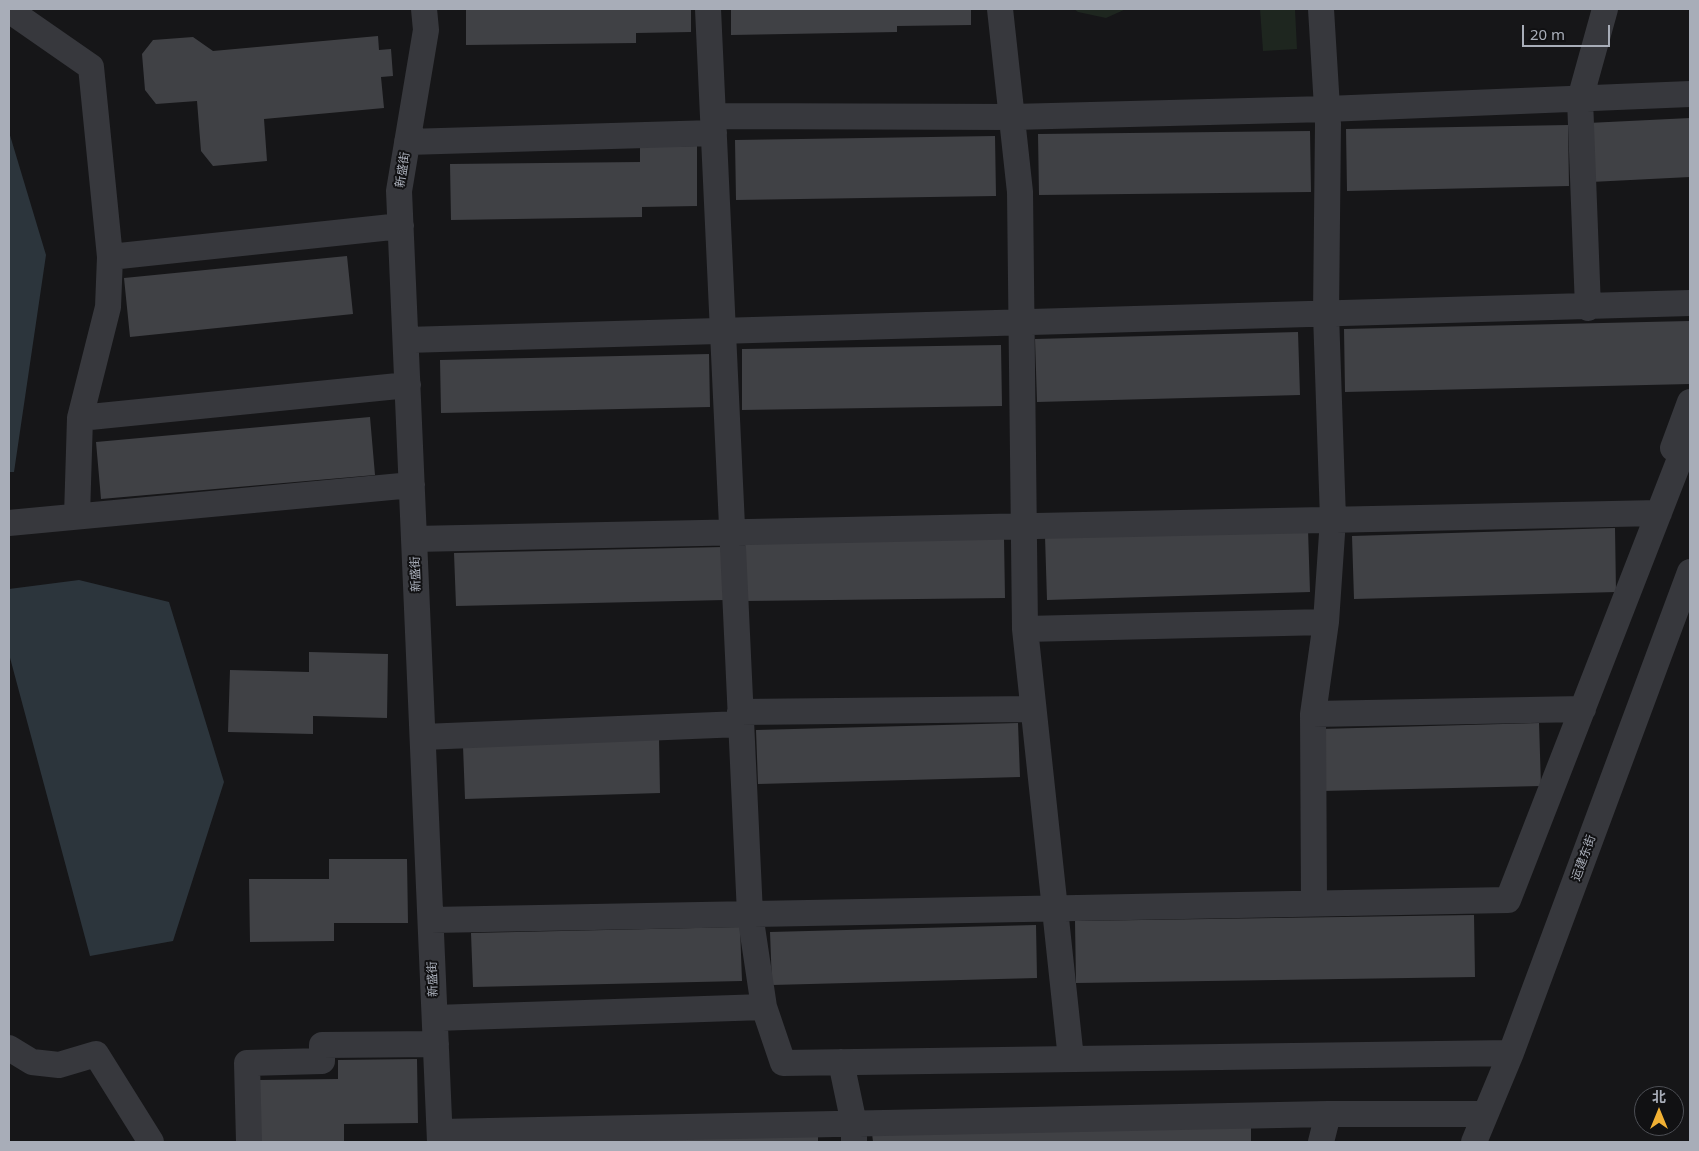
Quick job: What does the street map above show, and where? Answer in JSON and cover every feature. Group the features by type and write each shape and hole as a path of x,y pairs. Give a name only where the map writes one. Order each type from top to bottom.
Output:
{"street":[{"name":"新盛街","path":"424,9 426,30 400,191 440,1137"},
{"path":"708,9 750,914 764,1007 783,1063 1511,1053"},
{"path":"1000,9 1020,192 1025,630 1071,1059"},
{"path":"1314,904 1313,714 1326,622 1333,519 1326,314 1327,108 1321,9"},
{"path":"1588,308 1580,99 1605,9"},
{"path":"9,10 91,67 110,257 108,307 80,418 77,516"},
{"path":"407,142 713,124 1327,108 1690,94"},
{"path":"110,257 401,226"},
{"path":"406,340 1588,308 1690,303"},
{"path":"80,418 408,385"},
{"path":"431,920 1508,900 1583,709 1654,512 1690,402"},
{"path":"1654,512 1690,433"},
{"path":"9,523 412,484"},
{"path":"414,539 1654,512"},
{"name":"运建东街","path":"1474,1142 1484,1114 1511,1053 1690,572"},
{"path":"1025,630 1326,622"},
{"path":"423,737 740,718 1033,709"},
{"path":"1313,714 1583,709"},
{"path":"435,1018 764,1007"},
{"path":"248,1142 247,1063 322,1061 322,1045 436,1044"},
{"path":"9,1048 32,1062 59,1065 96,1054 152,1142"},
{"path":"840,1062 854,1133"},
{"path":"440,1137 854,1133 1328,1114 1484,1114"},
{"path":"1321,1142 1328,1114"}],"shaded area":[{"path":"1074,9 1126,9 1106,18 1078,12"},
{"path":"1260,9 1295,9 1297,49 1263,51"},
{"path":"9,132 46,255 14,472 9,472"},
{"path":"79,580 169,602 224,782 173,941 90,956 9,654 9,589"}],"building":[{"path":"466,9 691,9 691,32 636,33 636,43 466,45"},
{"path":"731,9 971,9 971,25 897,26 897,32 731,35"},
{"path":"378,36 379,50 391,49 393,76 381,77 384,108 264,119 267,161 213,166 201,151 197,101 156,104 145,90 142,54 153,40 193,37 213,51"},
{"path":"1690,118 1690,177 1591,182 1588,123"},
{"path":"1568,125 1569,186 1347,191 1346,129"},
{"path":"1310,131 1311,192 1039,195 1038,134"},
{"path":"995,136 996,196 736,200 735,140"},
{"path":"697,146 697,206 642,207 642,217 451,220 450,164 640,162 640,147"},
{"path":"347,256 353,314 130,337 124,278"},
{"path":"1689,321 1690,384 1345,392 1344,329"},
{"path":"1298,332 1300,395 1037,402 1035,339"},
{"path":"1001,345 1002,406 742,410 742,349"},
{"path":"709,354 710,407 441,413 440,360"},
{"path":"370,417 375,475 101,499 96,442"},
{"path":"1615,528 1616,592 1354,599 1352,536"},
{"path":"1308,529 1310,592 1047,600 1045,536"},
{"path":"1004,538 1005,598 745,601 745,541"},
{"path":"723,547 725,600 456,606 454,553"},
{"path":"309,652 388,654 387,718 313,716 313,734 228,732 230,670 309,672"},
{"path":"1018,723 1020,777 758,784 756,730"},
{"path":"1539,723 1541,786 1322,791 1320,729"},
{"path":"659,739 660,793 465,799 463,746"},
{"path":"329,859 407,859 408,923 334,923 334,941 250,942 249,879 329,879"},
{"path":"1474,915 1475,977 1076,983 1075,921"},
{"path":"1036,925 1037,978 772,985 770,932"},
{"path":"740,927 742,981 473,987 471,933"},
{"path":"417,1059 418,1123 344,1124 344,1141 259,1142 259,1080 338,1079 338,1060"},
{"path":"1251,1127 1251,1142 873,1142 872,1133"},
{"path":"818,1134 818,1142 532,1142"}]}
